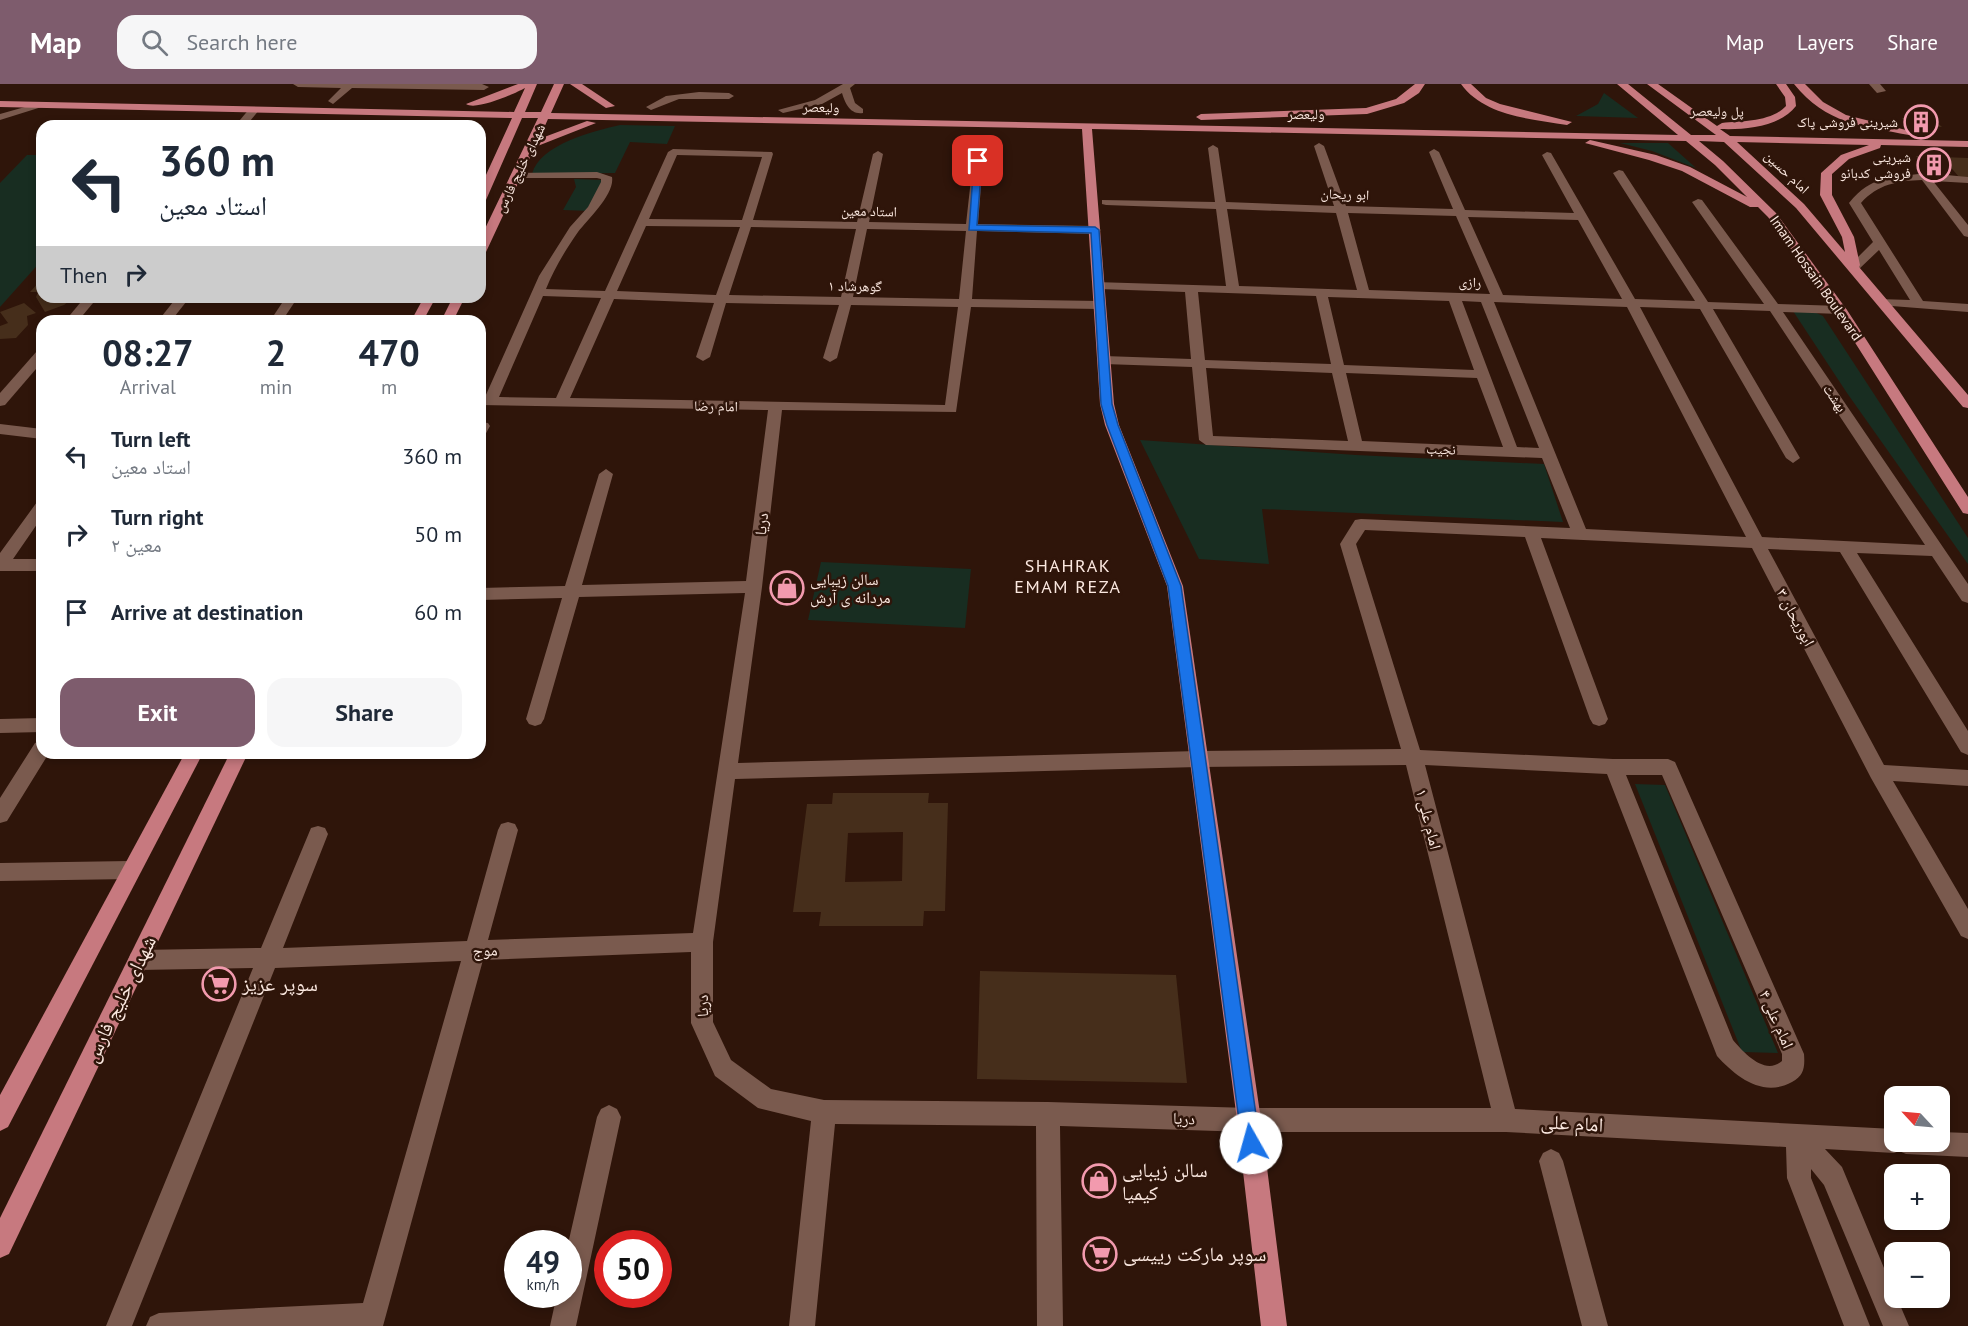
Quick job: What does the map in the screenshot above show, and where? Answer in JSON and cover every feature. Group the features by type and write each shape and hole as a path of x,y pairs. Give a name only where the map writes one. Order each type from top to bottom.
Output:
{"main road":[{"path":"471,104 507,93 525,84"},
{"name":"شهدای خلیج فارس","path":"486,187 513,129 521,104 532,84"},
{"name":"شهدای خلیج فارس","path":"486,239 559,84"},
{"path":"575,84 610,106"},
{"path":"1194,117 1367,111 1400,101 1409,96 1420,84"},
{"path":"1466,84 1476,96 1493,104 1573,122 1509,121"},
{"name":"Imam Hossain Boulevard","path":"1622,84 1719,163 1772,215 1841,310 1968,509"},
{"name":"امام حسین","path":"1652,84 1734,144 1800,206 1883,302"},
{"path":"1722,126 1774,119 1784,115 1789,111 1791,105 1788,93 1781,84"},
{"path":"1798,84 1830,112 1861,122 1909,132"},
{"name":"ولیعصر","path":"1,99 333,101 1380,119"},
{"name":"ولیعصر","path":"1,99 43,105 544,117 1641,136"},
{"path":"1693,100 1708,113 1734,144"},
{"path":"531,145 608,118"},
{"name":"پل ولیعصر","path":"1657,124 1786,128"},
{"path":"1087,127 1107,404 1112,425 1174,586 1249,1120 1274,1326"},
{"path":"1842,129 1968,133"},
{"path":"1532,134 1617,148 1660,159 1698,173 1772,215"},
{"name":"پل ولیعصر","path":"1641,136 1968,144"},
{"path":"1854,267 1848,237 1826,195 1827,173 1839,162 1855,153 1895,142"},
{"path":"1883,302 1968,404"},
{"path":"0,1119 191,759"},
{"name":"شهدای خلیج فارس","path":"0,1245 236,759"}],"street":[{"path":"298,84 484,87"},
{"path":"333,101 349,85"},
{"path":"783,110 818,102 847,86 850,104 858,111"},
{"path":"651,107 665,98 683,94 729,96"},
{"path":"0,117 43,105"},
{"path":"245,120 254,110"},
{"path":"1319,146 1341,209 1364,294"},
{"path":"1213,148 1233,289"},
{"path":"561,403 673,152 768,154 748,224 720,300 703,357"},
{"path":"1434,152 1462,213 1548,453 1580,533"},
{"path":"830,358 846,301 878,154"},
{"name":"ابوریحان ۳","path":"1547,155 1630,303 1878,772 1968,929"},
{"path":"965,303 978,161"},
{"path":"1619,174 1703,304 1793,458"},
{"path":"486,399 555,258 574,229 593,208 607,182 606,177 516,176"},
{"path":"1919,305 1856,203 1863,192 1890,179 1924,176 1968,180"},
{"path":"1924,176 1968,233"},
{"name":"ابو ریحان","path":"1106,202 1583,217"},
{"name":"بهشت","path":"1698,202 1774,308 1968,597"},
{"name":"استاد معین","path":"642,222 1095,230"},
{"path":"1854,267 1880,242"},
{"name":"رازی","path":"1099,285 1841,310"},
{"path":"1191,288 1198,364"},
{"name":"گوهرشاد ۱","path":"537,292 720,300 1100,305"},
{"path":"1321,292 1356,446"},
{"path":"1454,297 1512,452"},
{"path":"1883,302 1968,308"},
{"path":"76,315 87,303"},
{"path":"169,315 179,303"},
{"name":"امام رضا","path":"486,401 951,409 965,303"},
{"path":"1104,360 1483,374"},
{"path":"0,402 36,361"},
{"name":"نجیب","path":"1198,364 1206,440 1548,453"},
{"name":"دریا","path":"775,407 754,587 702,942 702,1023 723,1068 766,1100 824,1112 1048,1114 1249,1120"},
{"path":"0,429 36,433"},
{"path":"535,719 606,474"},
{"path":"0,565 36,514"},
{"name":"امام علی ۱","path":"1506,1120 1413,757 1348,544 1361,524 1531,531"},
{"path":"1599,719 1531,531 1758,544 1938,551"},
{"path":"1845,547 1968,747"},
{"path":"0,565 36,565"},
{"path":"486,594 754,587"},
{"path":"0,726 36,725"},
{"path":"727,771 1198,759 1413,757 1613,767"},
{"path":"0,815 36,758"},
{"name":"امام علی ۴","path":"1613,767 1668,767 1793,1054 1794,1066 1787,1074 1776,1078 1762,1077 1742,1065 1725,1048 1613,767"},
{"path":"1878,772 1968,778"},
{"path":"159,1326 371,1321 508,830"},
{"path":"119,1326 318,834"},
{"path":"0,872 130,870"},
{"name":"موج","path":"139,960 268,958 702,942"},
{"path":"802,1326 824,1112"},
{"path":"1048,1114 1050,1326"},
{"path":"563,1326 609,1117"},
{"name":"امام علی","path":"1249,1120 1506,1120 1884,1140"},
{"path":"1797,1136 1799,1178 1857,1326"},
{"path":"1797,1136 1833,1176 1896,1326"},
{"path":"1950,1144 1968,1145"},
{"path":"1551,1161 1595,1326"}],"green space":[{"path":"1604,93 1638,118 1576,116 1598,104"},
{"path":"620,125 675,126 667,144 630,142 615,173 532,174 545,155 569,140"},
{"path":"1620,143 1668,143 1696,168 1652,151"},
{"path":"27,155 36,155 36,267 0,307 0,183"},
{"path":"574,179 603,180 589,211 563,210 576,187"},
{"path":"1793,311 1812,311 1823,316 1968,538 1968,564 1847,393"},
{"path":"1140,440 1356,455 1544,464 1563,522 1262,509 1269,564 1199,559"},
{"path":"821,562 971,569 965,628 808,620"},
{"path":"1635,784 1665,785 1778,1053 1742,1052"}],"building":[{"name":"شیرینی فروشی پاک","path":"1902,118 1932,118 1942,127 1909,125"},
{"name":"شیرینی فروشی کدبانو","path":"1916,156 1937,156 1951,174 1931,173"},
{"path":"1942,157 1968,158 1968,177 1959,177"},
{"path":"24,303 36,313 27,316 28,325 16,338 0,339 0,326 8,323 0,312"},
{"path":"40,303 66,303 64,305 45,312"},
{"path":"833,793 929,793 928,803 948,803 945,911 924,911 923,926 819,926 821,912 793,912 807,804 832,804","holes":["903,832 902,881 845,882 848,833"]},
{"path":"980,971 1176,975 1187,1083 977,1079"}],"place":[{"name":"شیرینی فروشی پاک","path":"1921,122"},
{"name":"شیرینی فروشی کدبانو","path":"1934,165"},
{"name":"سالن زیبایی مردانه ی آرش","path":"787,588"},
{"name":"سوپر عزیز","path":"219,984"},
{"name":"سالن زیبایی کیمیا","path":"1099,1181"},
{"name":"سوپر مارکت رییسی","path":"1100,1254"}],"district":[{"name":"SHAHRAK EMAM REZA","path":"1068,575"}],"route":[{"path":"978,161 972,228 1095,230 1107,404 1112,425 1174,586 1251,1143"}]}
